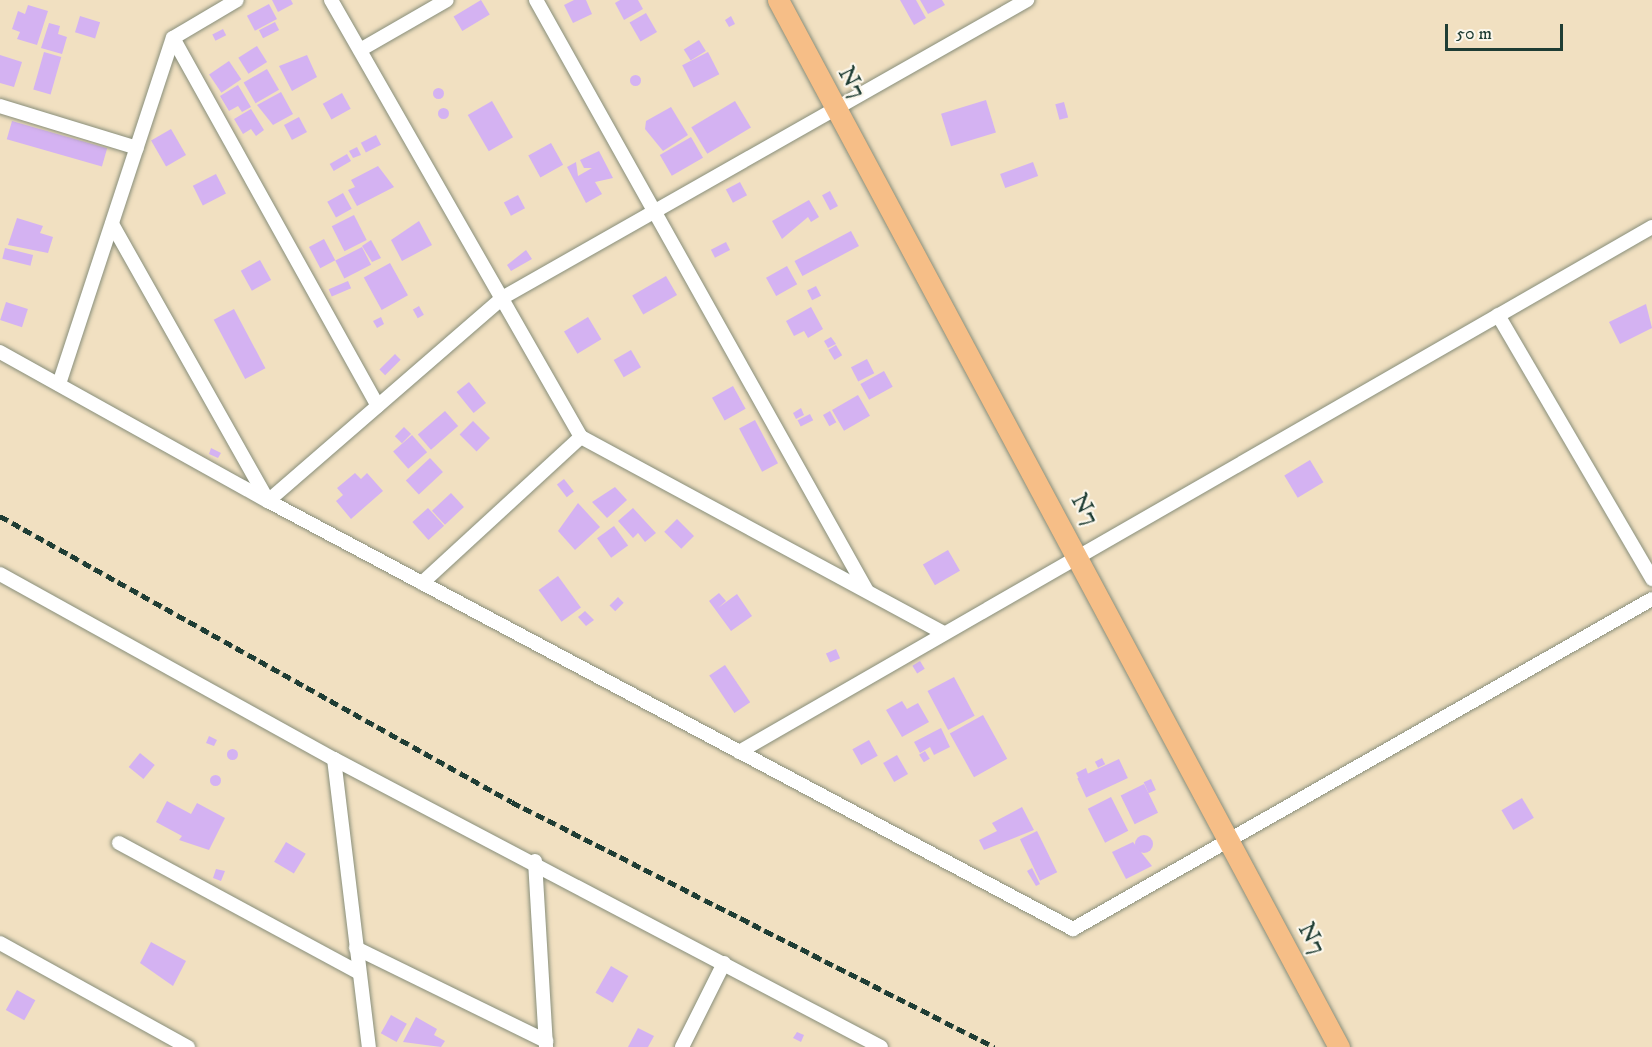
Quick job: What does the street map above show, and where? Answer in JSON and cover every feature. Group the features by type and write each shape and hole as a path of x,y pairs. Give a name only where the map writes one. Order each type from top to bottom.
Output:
{"main road":[{"name":"N7","path":"777,0 1079,554 1339,1047"}],"street":[{"path":"59,384 173,38 237,0"},
{"path":"331,0 581,437 942,632"},
{"path":"360,50 447,0"},
{"path":"536,0 867,591"},
{"path":"268,501 502,297 1027,0"},
{"path":"173,38 378,405"},
{"path":"0,106 137,148"},
{"path":"111,224 268,501"},
{"path":"739,752 942,632 1652,227"},
{"path":"1498,315 1652,579"},
{"path":"0,352 268,501 1073,929 1652,599"},
{"path":"422,583 581,437"},
{"path":"0,574 334,759 535,861 880,1047"},
{"path":"334,759 358,972 369,1047"},
{"path":"119,843 358,972"},
{"path":"535,861 546,1044"},
{"path":"0,944 188,1047"},
{"path":"356,948 546,1044"},
{"path":"682,1047 724,963"}],"building":[{"path":"272,0 291,0 293,4 278,12"},
{"path":"481,0 490,15 462,31 454,16"},
{"path":"574,0 586,0 592,14 573,23 564,5"},
{"path":"620,0 638,0 643,9 624,20 615,3"},
{"path":"900,0 916,0 926,18 914,25"},
{"path":"920,0 942,0 945,5 928,14"},
{"path":"269,4 277,19 255,31 247,16"},
{"path":"28,5 48,11 37,45 17,39 20,32 12,29 18,11 25,14"},
{"path":"646,13 657,32 641,42 630,22"},
{"path":"80,16 100,22 95,38 75,32"},
{"path":"731,16 735,24 729,27 725,20"},
{"path":"275,22 279,30 263,38 259,30"},
{"path":"49,23 60,26 58,34 67,37 62,54 41,48"},
{"path":"223,29 226,35 215,41 212,34"},
{"path":"699,40 706,51 691,61 684,50"},
{"path":"257,46 267,62 248,74 238,58"},
{"path":"44,52 61,57 51,94 33,89"},
{"path":"708,52 719,74 694,87 682,65"},
{"path":"0,55 22,62 14,87 0,83"},
{"path":"307,55 317,77 292,91 279,66"},
{"path":"229,61 241,79 221,93 209,74"},
{"path":"267,69 279,90 256,103 244,83"},
{"path":"635,74 641,80 635,86 629,80"},
{"path":"238,85 251,107 242,112 238,106 229,111 220,96"},
{"path":"438,87 444,93 438,99 432,93"},
{"path":"281,92 293,114 273,125 257,105"},
{"path":"342,93 351,109 331,119 323,104"},
{"path":"986,100 996,133 951,146 941,114"},
{"path":"492,101 513,137 489,151 468,115"},
{"path":"735,101 751,128 707,154 691,127"},
{"path":"1064,102 1068,117 1059,120 1055,104"},
{"path":"443,107 449,113 443,119 437,113"},
{"path":"671,107 688,135 663,151 645,129 646,121"},
{"path":"251,109 264,130 256,136 251,129 243,134 234,119"},
{"path":"299,117 307,132 292,140 284,125"},
{"path":"12,121 107,148 102,167 7,139"},
{"path":"171,129 186,155 166,166 151,140"},
{"path":"376,135 381,145 366,153 361,143"},
{"path":"691,137 703,158 672,176 660,155"},
{"path":"551,143 563,165 540,177 528,156"},
{"path":"357,147 361,155 353,158 349,151"},
{"path":"599,151 613,178 595,182 602,194 586,203 567,167 576,162 578,176 592,168 584,168 580,160"},
{"path":"347,154 351,161 334,171 330,164"},
{"path":"1033,162 1038,176 1005,188 1000,174"},
{"path":"378,166 394,187 357,206 348,190 355,187 351,180"},
{"path":"216,174 226,194 203,205 193,186"},
{"path":"740,182 747,195 733,203 726,190"},
{"path":"830,191 838,206 830,210 822,195"},
{"path":"343,193 352,209 336,217 327,202"},
{"path":"518,195 525,208 511,216 504,203"},
{"path":"809,200 819,217 811,222 808,217 782,239 772,221"},
{"path":"354,215 367,240 344,251 332,226"},
{"path":"17,218 43,226 40,233 53,237 48,253 8,245"},
{"path":"419,221 432,245 402,261 391,240"},
{"path":"851,231 859,246 802,276 794,261"},
{"path":"324,239 335,260 320,268 309,247"},
{"path":"371,240 381,258 372,262 362,246"},
{"path":"726,242 730,250 715,258 711,250"},
{"path":"362,247 371,265 344,278 335,261"},
{"path":"5,248 33,255 30,266 2,259"},
{"path":"526,250 532,259 511,271 507,265"},
{"path":"260,260 271,280 252,291 241,271"},
{"path":"390,263 408,295 382,310 364,278"},
{"path":"787,266 797,284 776,296 766,278"},
{"path":"666,276 677,295 643,315 632,296"},
{"path":"348,281 351,288 332,297 329,289"},
{"path":"816,286 821,296 812,300 807,291"},
{"path":"6,302 28,309 22,327 0,320"},
{"path":"1646,304 1652,328 1620,344 1609,322"},
{"path":"419,306 424,315 418,318 413,309"},
{"path":"811,307 823,329 808,338 804,331 794,336 786,321"},
{"path":"234,309 265,368 245,379 214,320"},
{"path":"381,317 384,324 377,328 373,321"},
{"path":"588,317 601,339 577,354 564,331"},
{"path":"831,337 836,344 828,348 824,341"},
{"path":"836,345 842,355 834,360 828,350"},
{"path":"631,350 641,367 624,377 614,360"},
{"path":"395,354 401,360 385,375 379,370"},
{"path":"867,359 874,373 858,381 851,367"},
{"path":"884,371 893,387 869,400 860,384"},
{"path":"469,382 486,403 474,413 457,392"},
{"path":"733,386 746,409 725,420 712,398"},
{"path":"858,395 870,416 844,431 832,410"},
{"path":"801,408 804,415 796,419 793,413"},
{"path":"445,411 458,426 431,450 418,435"},
{"path":"830,411 836,422 829,426 823,415"},
{"path":"810,414 813,420 801,427 798,420"},
{"path":"755,420 778,463 762,472 739,428"},
{"path":"473,421 490,438 477,451 460,434"},
{"path":"404,427 411,434 402,443 395,436"},
{"path":"412,435 427,452 408,469 393,451"},
{"path":"211,448 221,453 218,458 209,454"},
{"path":"430,458 443,472 419,494 406,481"},
{"path":"1310,460 1323,482 1298,498 1284,475"},
{"path":"355,473 361,479 367,473 383,491 351,519 336,501 343,495 337,488"},
{"path":"564,479 574,492 567,497 557,485"},
{"path":"615,487 627,500 607,518 592,502"},
{"path":"451,493 464,507 445,525 432,511"},
{"path":"578,503 600,527 575,550 558,531"},
{"path":"428,508 444,526 428,540 412,522"},
{"path":"633,508 656,533 645,542 638,533 633,538 618,521"},
{"path":"677,519 694,536 681,549 664,532"},
{"path":"614,526 628,545 611,558 597,538"},
{"path":"948,550 960,571 935,585 923,564"},
{"path":"558,576 581,608 562,622 539,590"},
{"path":"719,593 726,601 718,608 737,594 752,616 731,631 709,601"},
{"path":"618,597 624,603 615,611 610,605"},
{"path":"585,611 594,620 586,626 578,617"},
{"path":"836,649 840,658 830,663 826,653"},
{"path":"920,661 925,669 917,673 912,666"},
{"path":"725,665 750,702 734,713 709,676"},
{"path":"954,677 975,716 948,730 928,691"},
{"path":"902,701 907,709 918,703 929,722 902,737 886,710"},
{"path":"983,715 1007,759 974,777 950,733"},
{"path":"941,728 950,747 934,755 930,747 920,753 914,742"},
{"path":"209,736 217,740 214,746 206,743"},
{"path":"869,740 878,756 861,765 852,749"},
{"path":"232,748 238,754 232,760 226,754"},
{"path":"925,751 930,759 924,762 919,755"},
{"path":"140,753 155,765 143,779 129,767"},
{"path":"897,755 908,774 894,782 883,763"},
{"path":"1102,758 1105,764 1098,768 1095,762"},
{"path":"1119,759 1128,778 1086,797 1077,778"},
{"path":"1086,768 1088,774 1079,779 1076,773"},
{"path":"215,774 221,780 215,786 209,780"},
{"path":"1151,779 1156,790 1149,793 1144,782"},
{"path":"1144,784 1158,813 1135,824 1121,795"},
{"path":"1111,797 1128,831 1105,843 1088,809"},
{"path":"1522,798 1534,818 1513,830 1501,810"},
{"path":"167,801 191,814 197,803 225,818 209,850 179,840 182,836 156,822"},
{"path":"1022,807 1034,830 984,850 979,840 997,831 992,823"},
{"path":"1037,831 1057,872 1040,881 1020,839"},
{"path":"1144,835 1150,838 1153,844 1150,850 1144,853 1138,850 1135,844 1138,838"},
{"path":"286,842 306,854 294,874 274,862"},
{"path":"1133,842 1152,866 1126,879 1112,852"},
{"path":"1032,868 1040,884 1036,886 1027,871"},
{"path":"216,869 225,871 221,881 213,878"},
{"path":"151,942 186,961 173,986 140,963"},
{"path":"611,966 628,976 613,1003 596,993"},
{"path":"17,990 35,1000 24,1020 6,1010"},
{"path":"391,1015 407,1024 397,1042 381,1033"},
{"path":"416,1017 437,1029 434,1035 445,1041 441,1047 403,1042"},
{"path":"638,1028 654,1036 648,1047 628,1047"},
{"path":"797,1032 804,1035 801,1042 793,1038"}],"railway":[{"path":"0,516 512,802 994,1047"}]}
